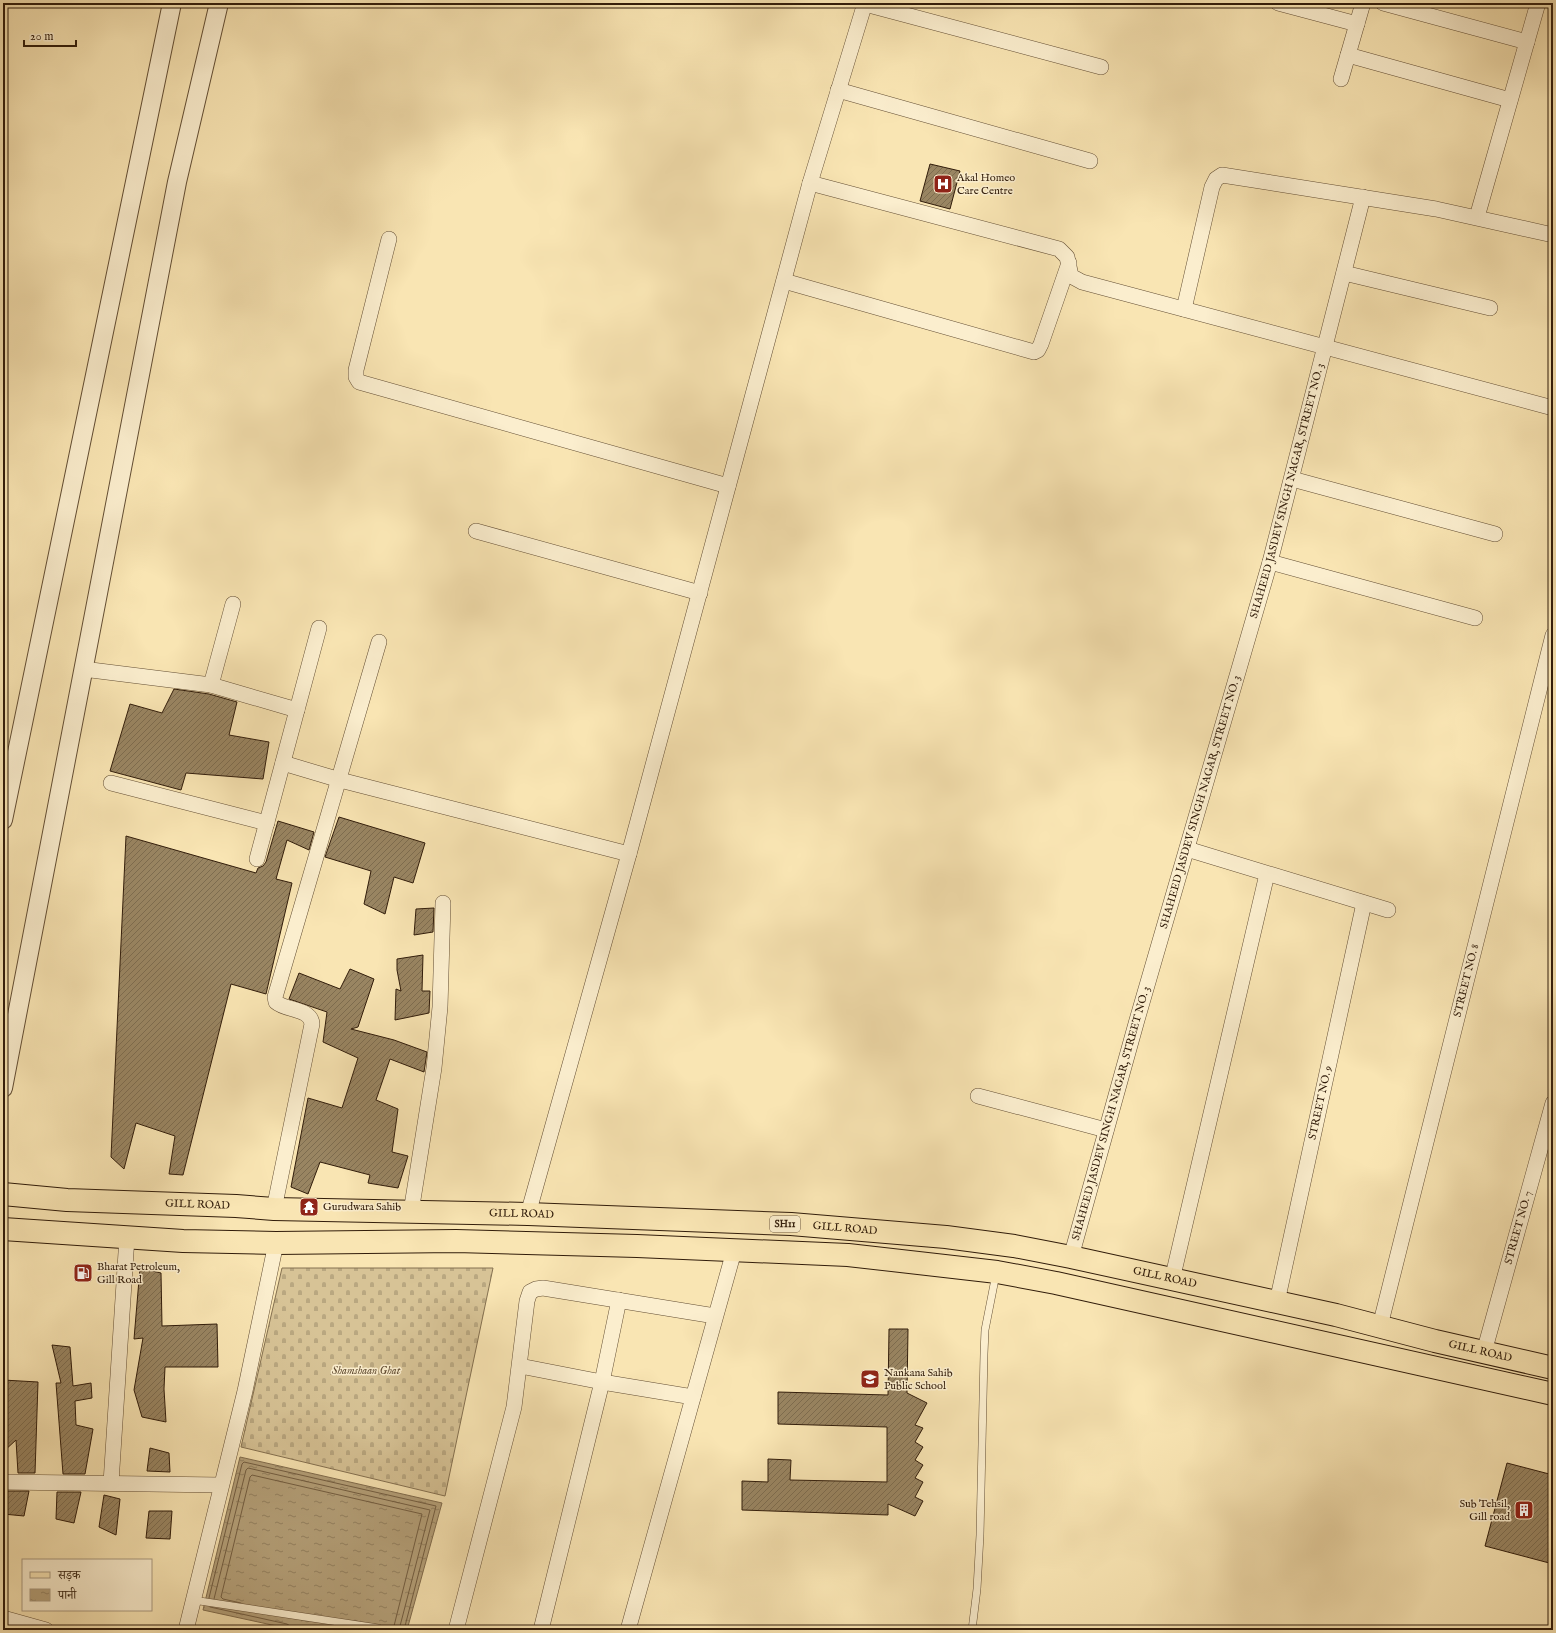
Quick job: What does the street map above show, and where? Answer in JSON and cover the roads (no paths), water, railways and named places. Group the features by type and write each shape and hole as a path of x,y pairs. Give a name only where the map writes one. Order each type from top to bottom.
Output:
{"main road":[{"name":"GILL ROAD","path":"3,1194 68,1200 274,1208 528,1214 798,1224 946,1237 1014,1246 1071,1257 1277,1302 1553,1368"},
{"path":"3,1229 183,1241 276,1243 464,1241 637,1246 848,1255 997,1272 1056,1283 1553,1394"}],"street":[{"path":"3,820 172,3"},
{"path":"3,1088 177,182 219,3"},
{"path":"528,1214 629,854 810,184 865,3 1101,67"},
{"path":"1278,3 1357,24"},
{"path":"1341,79 1363,3"},
{"path":"1383,3 1527,42"},
{"path":"1477,217 1538,3"},
{"path":"1348,55 1510,100"},
{"path":"838,90 1090,161"},
{"path":"1184,309 1212,187 1216,179 1222,175 1363,197 1477,217 1553,235"},
{"path":"810,184 1059,249 1067,257 1071,276 1077,280 1553,408"},
{"name":"SHAHEED JASDEV SINGH NAGAR, STREET NO. 3","path":"1071,1257 1106,1130 1270,562 1363,197"},
{"path":"389,239 356,370 356,377 359,382 728,486"},
{"path":"784,281 1034,352 1038,350 1041,344 1069,263"},
{"path":"1344,273 1490,308"},
{"path":"1292,479 1495,534"},
{"path":"476,531 700,593"},
{"path":"1270,562 1475,618"},
{"path":"211,685 233,604"},
{"path":"257,859 319,628"},
{"name":"STREET NO. 8","path":"1380,1326 1553,635"},
{"path":"274,1208 312,1024 312,1018 308,1015 280,1006 276,1002 275,997 340,780 379,642"},
{"path":"83,668 211,685 297,710"},
{"path":"282,763 340,780 629,854"},
{"path":"111,783 267,823"},
{"path":"1187,849 1388,910"},
{"path":"1172,1280 1267,874"},
{"path":"411,1212 434,1068 440,1007 443,903"},
{"name":"STREET NO. 9","path":"1277,1302 1364,903"},
{"path":"978,1096 1106,1130"},
{"name":"STREET NO. 7","path":"1484,1352 1553,1103"},
{"path":"111,1483 127,1237"},
{"path":"186,1630 247,1384 276,1243"},
{"path":"628,1630 734,1251"},
{"path":"456,1630 510,1427 518,1388 527,1301 530,1292 543,1288 715,1316"},
{"path":"541,1630 602,1382 619,1300"},
{"path":"520,1366 602,1382 693,1397"},
{"path":"3,1482 221,1484"},
{"path":"3,1618 46,1630"}],"lane":[{"path":"972,1630 977,1589 980,1535 984,1354 987,1322 997,1272"},
{"path":"193,1600 378,1628"}],"water":[{"path":"240,1457 442,1503 407,1630 295,1630 203,1610"}],"place":[{"name":"Akal Homeo Care Centre","path":"943,184"},
{"name":"Gurudwara Sahib","path":"309,1207"},
{"name":"Bharat Petroleum, Gill Road","path":"83,1273"},
{"name":"Nankana Sahib Public School","path":"870,1379"},
{"name":"Sub Tehsil, Gill road","path":"1524,1510"}],"park label":[{"name":"Shamshaan Ghat","path":"366,1371"}]}
